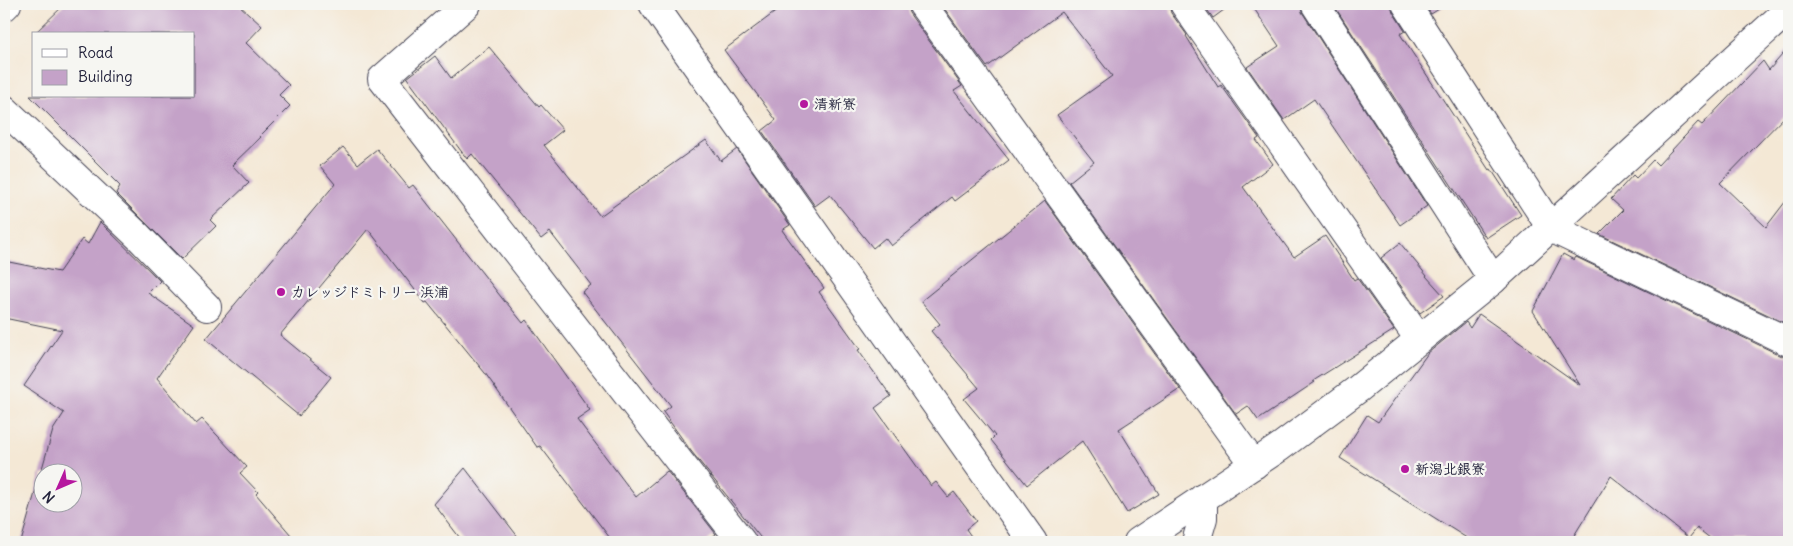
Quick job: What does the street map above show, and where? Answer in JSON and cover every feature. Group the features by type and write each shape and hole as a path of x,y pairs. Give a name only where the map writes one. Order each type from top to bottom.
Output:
{"street":[{"path":"4,7 7,4"},
{"path":"467,4 382,79 742,542"},
{"path":"653,4 1034,542"},
{"path":"922,4 1254,465"},
{"path":"1184,4 1419,339"},
{"path":"1316,4 1493,280"},
{"path":"1406,4 1551,228 1789,342"},
{"path":"1138,542 1254,465 1358,389 1493,280 1789,9 1785,4"},
{"path":"4,109 138,236 206,307"},
{"path":"1196,542 1203,518 1203,498"}],"building":[{"path":"65,4 238,4 262,26 246,43 289,85 279,95 290,106 232,165 249,183 210,220 216,226 182,259 116,193 120,186 32,98 195,98 195,32 36,32"},
{"path":"786,4 907,4 909,13 962,86 954,91 1009,160 955,201 952,197 891,246 885,238 873,248 830,195 815,206 762,131 776,120 724,50"},
{"path":"941,4 1169,4 1171,13 1187,35 1218,87 1221,85 1259,138 1256,140 1273,164 1243,187 1294,257 1325,236 1354,280 1357,278 1394,330 1313,381 1315,382 1258,420 1248,406 1236,414 1069,182 1094,162 1057,115 1112,76 1062,12 987,67"},
{"path":"1203,4 1232,4 1213,18"},
{"path":"1251,4 1300,4 1302,12 1427,206 1400,225 1314,99 1284,120 1247,67 1279,46"},
{"path":"1333,4 1391,4 1393,12 1405,31 1400,34 1489,170 1491,169 1521,215 1486,238"},
{"path":"1424,4 1447,4 1431,14"},
{"path":"489,47 539,107 541,105 563,130 544,145 600,216 706,140 721,161 737,149 790,225 782,230 824,288 819,292 891,396 875,408 931,486 936,482 948,497 954,492 976,521 966,529 975,542 764,542 691,451 663,412 671,406 582,292 591,285 550,232 541,239 472,154 467,159 407,78 435,56 451,78"},
{"path":"1789,47 1789,112 1720,183 1766,227 1789,197 1789,325 1599,234 1623,210 1611,199 1633,175 1636,178 1653,160 1658,165 1698,122 1702,125 1763,61 1769,70"},
{"path":"343,147 358,164 377,149 409,188 413,185 505,302 523,323 526,320 590,410 577,419 636,497 667,471 716,534 706,542 613,542 540,446 537,447 485,373 427,302 425,303 368,229 280,335 331,377 299,416 206,339 335,184 320,166"},
{"path":"1045,201 1180,389 1119,429 1159,494 1127,513 1082,441 1027,485 991,440 995,436 964,399 979,388 931,331 940,324 921,301"},
{"path":"100,222 160,281 148,293 194,325 157,378 196,424 202,419 247,467 240,473 258,492 256,494 297,542 21,542 32,504 32,514 82,514 82,464 43,464 53,430 64,413 24,386 62,330 4,318 4,261 59,272 82,239 88,244"},
{"path":"1400,243 1444,296 1420,313 1381,258"},
{"path":"1563,254 1574,260 1576,257 1782,356 1789,357 1789,542 1715,542 1697,528 1689,538 1611,476 1570,542 1473,542 1340,458 1367,415 1378,422 1428,353 1466,322 1470,328 1479,314 1580,385 1533,311"},
{"path":"465,468 522,542 463,542 434,504"}],"place":[{"name":"清新寮","path":"804,104"},
{"name":"カレッジドミトリー 浜浦","path":"281,292"},
{"name":"新潟北銀寮","path":"1405,469"}]}
